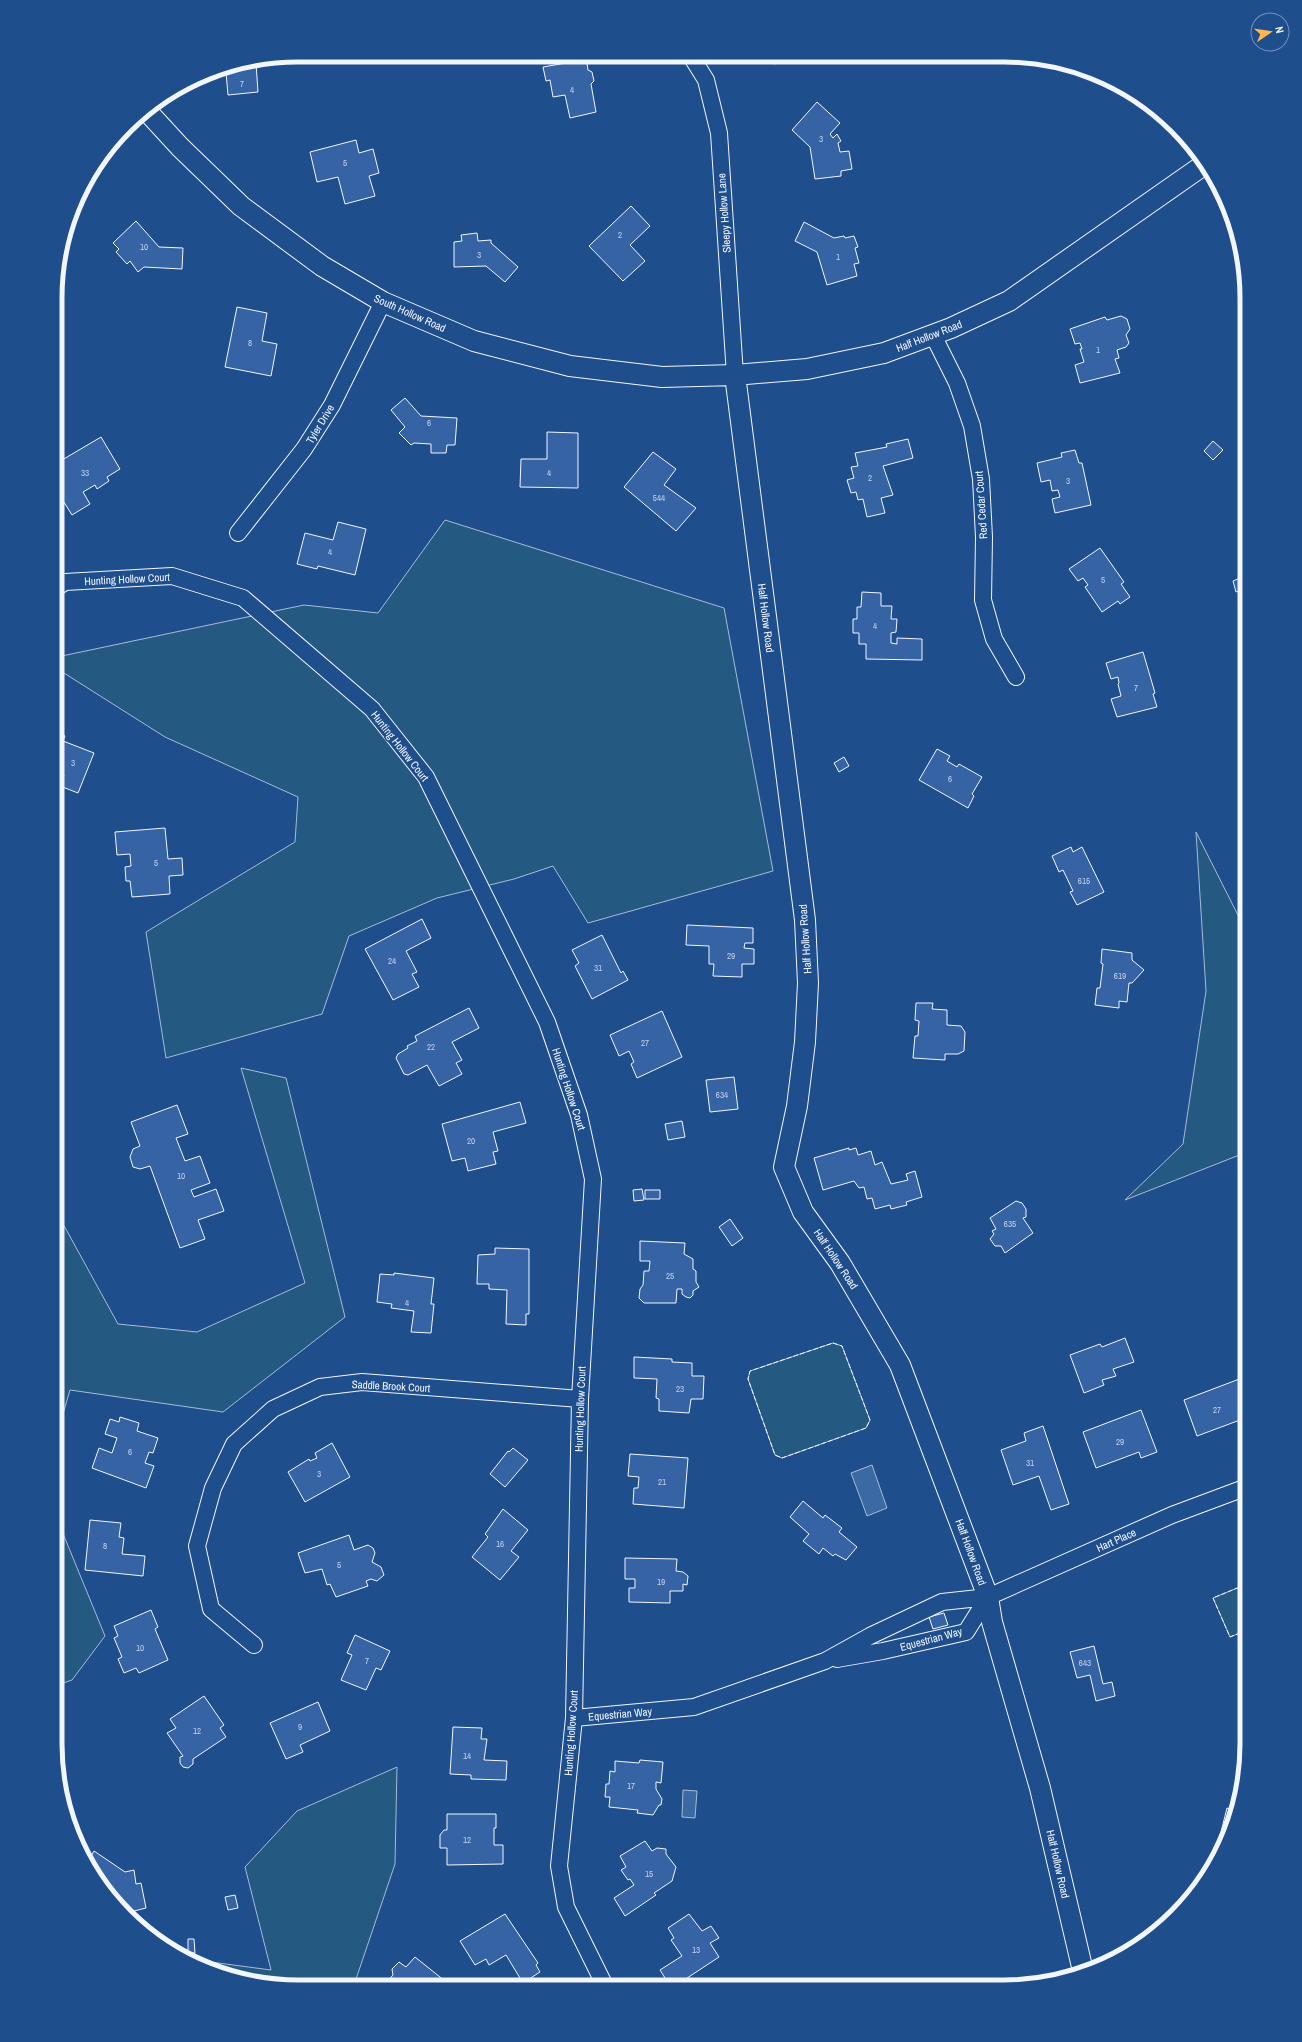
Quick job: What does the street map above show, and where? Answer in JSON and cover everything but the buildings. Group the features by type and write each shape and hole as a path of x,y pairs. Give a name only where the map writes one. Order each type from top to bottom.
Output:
{"street":[{"name":"Sleepy Hollow Lane","path":"695,62 706,80 718,133 735,375"},
{"name":"South Hollow Road","path":"150,114 180,147 241,206 322,266 383,302 474,341 570,366 662,377 735,375"},
{"name":"Half Hollow Road","path":"1082,1966 1040,1788 992,1622 988,1597 900,1365 840,1263 803,1212 784,1167 797,1106 805,1042 808,983 805,920 735,375 807,369 884,353 952,328 1009,300 1200,167"},
{"name":"Tyler Drive","path":"238,533 304,449 332,405 383,302"},
{"name":"Red Cedar Court","path":"933,335 957,383 972,426 981,479 984,537 983,600 994,639 1016,677"},
{"name":"Hunting Hollow Court","path":"62,584 65,582 172,576 243,598 372,709 426,777 547,1022 579,1115 593,1179 580,1399 574,1718 559,1866 566,1907 602,1980"},
{"name":"Saddle Brook Court","path":"254,1645 211,1609 197,1546 213,1488 234,1444 273,1409 320,1387 362,1382 580,1399"},
{"name":"Hart Place","path":"988,1597 1172,1515 1240,1490"},
{"name":"Equestrian Way","path":"824,1661 882,1652 966,1632 988,1597"},
{"name":"Equestrian Way","path":"574,1718 694,1707 824,1661 870,1636 942,1602 988,1597"}],"shaded area":[{"path":"445,520 724,608 773,871 588,923 553,866 514,879 437,898 349,936 322,1014 166,1058 146,932 295,842 298,797 165,737 62,672 62,656 304,605 378,613"},
{"path":"1196,832 1240,919 1240,1155 1125,1200 1183,1144 1206,991"},
{"path":"241,1068 286,1078 345,1317 223,1412 70,1390 62,1417 62,1222 118,1324 197,1332 305,1283"},
{"path":"833,1343 842,1346 870,1420 866,1428 782,1458 775,1455 748,1379 750,1371"},
{"path":"872,1465 887,1508 867,1516 851,1473"},
{"path":"62,1531 105,1636 72,1680 62,1684"},
{"path":"1240,1587 1240,1633 1230,1637 1213,1598"},
{"path":"397,1767 395,1864 356,1980 298,1980 267,1978 237,1972 205,1961 271,1970 245,1867 297,1811"},
{"path":"683,1790 697,1791 695,1818 682,1817"}],"fence":[{"path":"833,1343 842,1346 870,1420 866,1428 782,1458 775,1455 748,1379 750,1371 833,1343"},
{"path":"1240,1587 1213,1598 1230,1637 1240,1633"}]}
